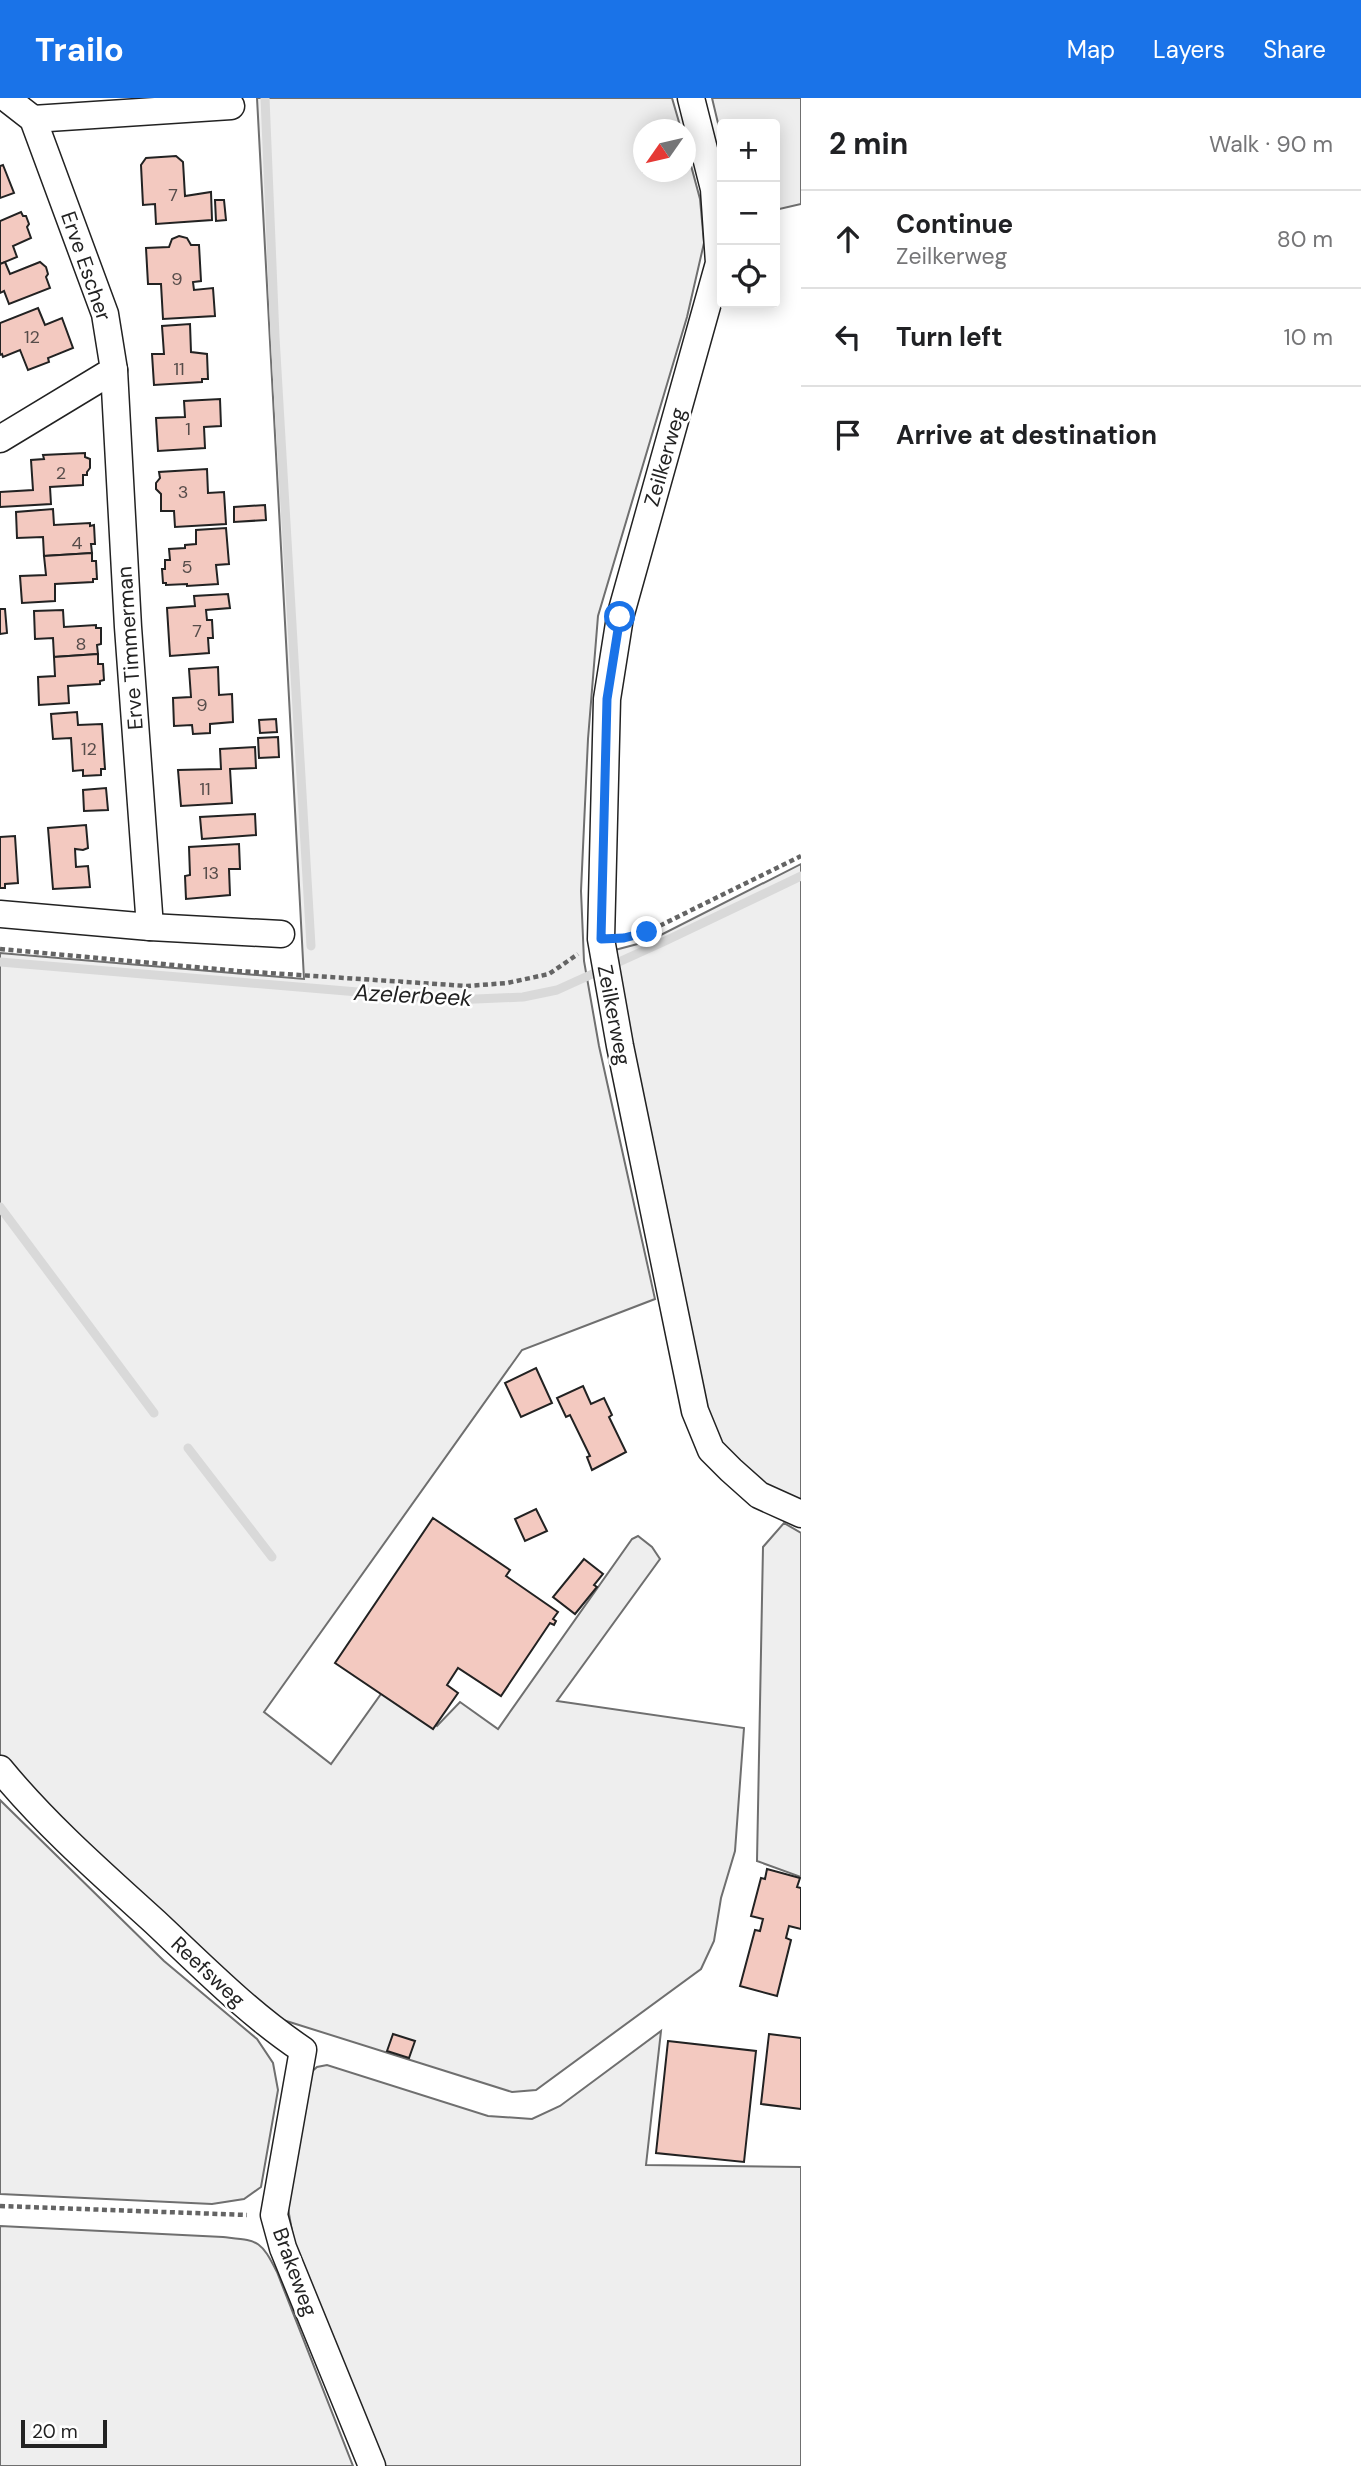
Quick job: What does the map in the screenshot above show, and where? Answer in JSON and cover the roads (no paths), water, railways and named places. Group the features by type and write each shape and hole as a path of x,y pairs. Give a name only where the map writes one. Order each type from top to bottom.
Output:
{"street":[{"path":"6,98 33,119 231,106"},
{"name":"Zeilkerweg","path":"691,98 714,189 719,263 620,617 607,699 603,954 695,1411 711,1450 731,1470 759,1495 801,1514"},
{"name":"Erve Escher","path":"33,119 105,314 114,370"},
{"path":"0,439 114,370"},
{"name":"Erve Timmerman","path":"114,370 128,627 150,927"},
{"path":"0,914 150,927 281,934"},
{"name":"Reefsweg","path":"0,1769 54,1829 270,2028 303,2050 274,2216"},
{"name":"Brakeweg","path":"274,2216 283,2248 372,2466"}],"waterway":[{"path":"265,98 275,337 311,946"},
{"name":"Azelerbeek","path":"0,962 453,1000 523,997 557,990 801,876"},
{"path":"0,1207 154,1413"},
{"path":"188,1448 272,1557"}]}
